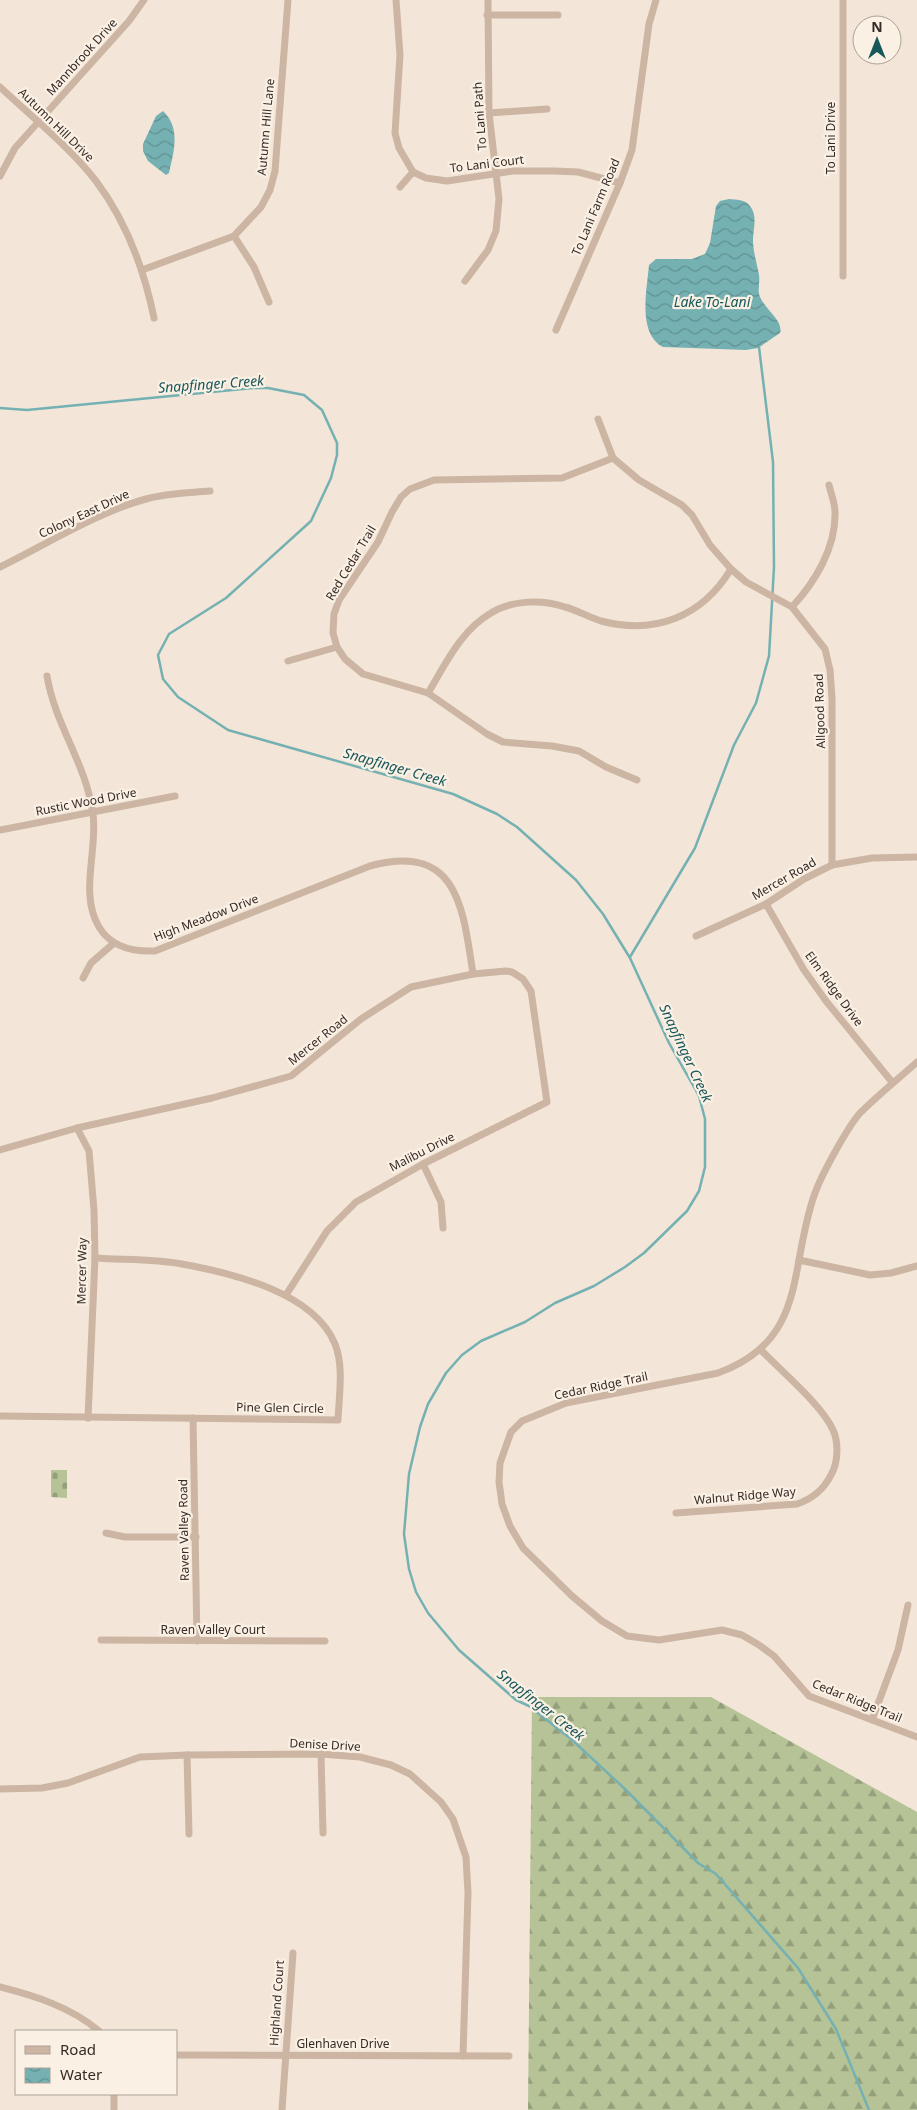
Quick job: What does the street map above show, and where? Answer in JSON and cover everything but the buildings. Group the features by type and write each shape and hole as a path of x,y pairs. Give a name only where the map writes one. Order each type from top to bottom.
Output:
{"street":[{"name":"Mannbrook Drive","path":"0,176 15,148 129,21 144,0"},
{"name":"Autumn Hill Lane","path":"142,270 234,236 261,207 270,190 275,171 288,0"},
{"path":"396,0 400,55 395,133 399,148 413,172 400,187"},
{"name":"To Lani Path","path":"465,281 488,250 496,231 499,199 489,113 488,0"},
{"name":"To Lani Farm Road","path":"556,330 620,183 632,150 649,24 656,0"},
{"name":"To Lani Drive","path":"843,0 843,276"},
{"path":"487,15 558,15"},
{"name":"Autumn Hill Drive","path":"0,87 56,138 96,180 132,244 142,270 154,318"},
{"path":"489,113 547,108"},
{"name":"To Lani Court","path":"413,172 426,178 447,181 533,170 563,171 578,172 620,183"},
{"path":"234,236 254,267 269,302"},
{"path":"598,419 612,458"},
{"name":"Allgood Road","path":"612,458 639,480 682,505 692,516 710,545 731,569 746,582 792,607 825,649 830,670 832,698 832,865"},
{"name":"Red Cedar Trail","path":"612,458 562,478 434,480 410,489 401,497 378,542 339,600 332,623 337,647 345,659 363,674 428,693 487,734 503,742 552,746 579,752 606,767 637,780"},
{"path":"792,607 807,591 828,551 834,529 835,511 829,485"},
{"name":"Colony East Drive","path":"0,566 109,512 144,499 166,494 210,491"},
{"path":"428,693 463,636 480,620 503,607 522,602 539,602 561,605 599,620 627,626 661,623 672,620 706,601 720,587 731,569"},
{"path":"288,661 337,647"},
{"path":"47,676 50,693 62,726 84,774 93,812 95,836 90,895 92,911 105,935 114,943 91,963 83,978"},
{"name":"Rustic Wood Drive","path":"0,830 175,796"},
{"name":"Mercer Road","path":"696,936 766,904 804,879 832,865 872,858 917,858"},
{"name":"High Meadow Drive","path":"114,943 128,949 156,951 370,866 392,860 410,861 425,864 440,873 452,885 461,907 473,974"},
{"name":"Elm Ridge Drive","path":"766,904 792,950 826,1001 892,1082"},
{"name":"Mercer Road","path":"0,1150 77,1128 212,1098 290,1076 361,1020 411,987 473,974 506,971 512,972 523,979 531,992 537,1038"},
{"name":"Malibu Drive","path":"286,1295 327,1230 342,1214 374,1190 547,1102 537,1038"},
{"name":"Cedar Ridge Trail","path":"917,1062 892,1082 859,1115 826,1170 815,1192 798,1260 788,1311 781,1324 760,1350 741,1365 718,1373 566,1403 522,1421 511,1432 500,1463 499,1482 502,1504 510,1526 523,1548 602,1621 626,1636 659,1640 722,1630 742,1635 774,1656 809,1696 917,1737"},
{"name":"Mercer Way","path":"77,1128 90,1158 95,1258 88,1418"},
{"path":"423,1164 441,1202 443,1228"},
{"name":"Pine Glen Circle","path":"0,1416 338,1420 339,1365 335,1345 328,1331 312,1315 286,1295 238,1277 180,1264 95,1258"},
{"path":"798,1260 870,1276 891,1274 917,1266"},
{"name":"Walnut Ridge Way","path":"676,1514 797,1504 812,1497 824,1486 834,1470 836,1460 833,1430 822,1413 760,1350"},
{"name":"Raven Valley Road","path":"193,1418 197,1641"},
{"path":"106,1533 125,1537 196,1537"},
{"path":"872,1720 898,1650 908,1605"},
{"name":"Raven Valley Court","path":"101,1640 325,1641"},
{"path":"321,1754 323,1833"},
{"name":"Denise Drive","path":"0,1789 42,1788 68,1783 140,1757 187,1755 321,1754 360,1757 398,1768 410,1774 441,1802 453,1819 466,1857 468,1893 463,2056"},
{"path":"187,1755 189,1834"},
{"name":"Highland Court","path":"282,2110 292,1953"},
{"path":"0,1987 36,1996 52,2003 83,2019 98,2030"},
{"name":"Glenhaven Drive","path":"178,2055 509,2056"},
{"path":"114,2095 114,2110"}],"green space":[{"path":"51,1470 67,1470 67,1498 51,1497"},
{"path":"532,1697 711,1697 917,1812 917,2110 528,2110"}],"water":[{"path":"163,111 172,125 175,140 169,173 166,175 148,161 143,151 143,144 156,116"},
{"name":"Lake To-Lani","path":"729,199 746,202 754,214 753,244 759,275 759,294 779,324 780,333 758,348 746,350 663,347 650,332 647,321 646,298 649,265 656,259 692,259 705,254 710,243 716,206 720,201"}],"waterway":[{"path":"630,957 695,848 734,745 756,703 769,656 774,567 773,462 759,347"},
{"name":"Snapfinger Creek","path":"0,408 27,410 268,388 304,395 322,410 337,443 337,455 331,478 311,521 226,598 169,634 158,655 163,679 178,697 228,730 453,794 497,814 517,827 576,880 603,914 630,958 669,1043 699,1096 705,1119 705,1167 699,1191 687,1211 644,1253 625,1267 594,1286 555,1303 525,1322 481,1341 462,1355 446,1373 428,1404 420,1427 409,1474 404,1534 409,1569 416,1592 428,1613 459,1650 516,1700 529,1706 571,1739 626,1790 698,1863 716,1874 798,1968 836,2029 869,2110"}]}
